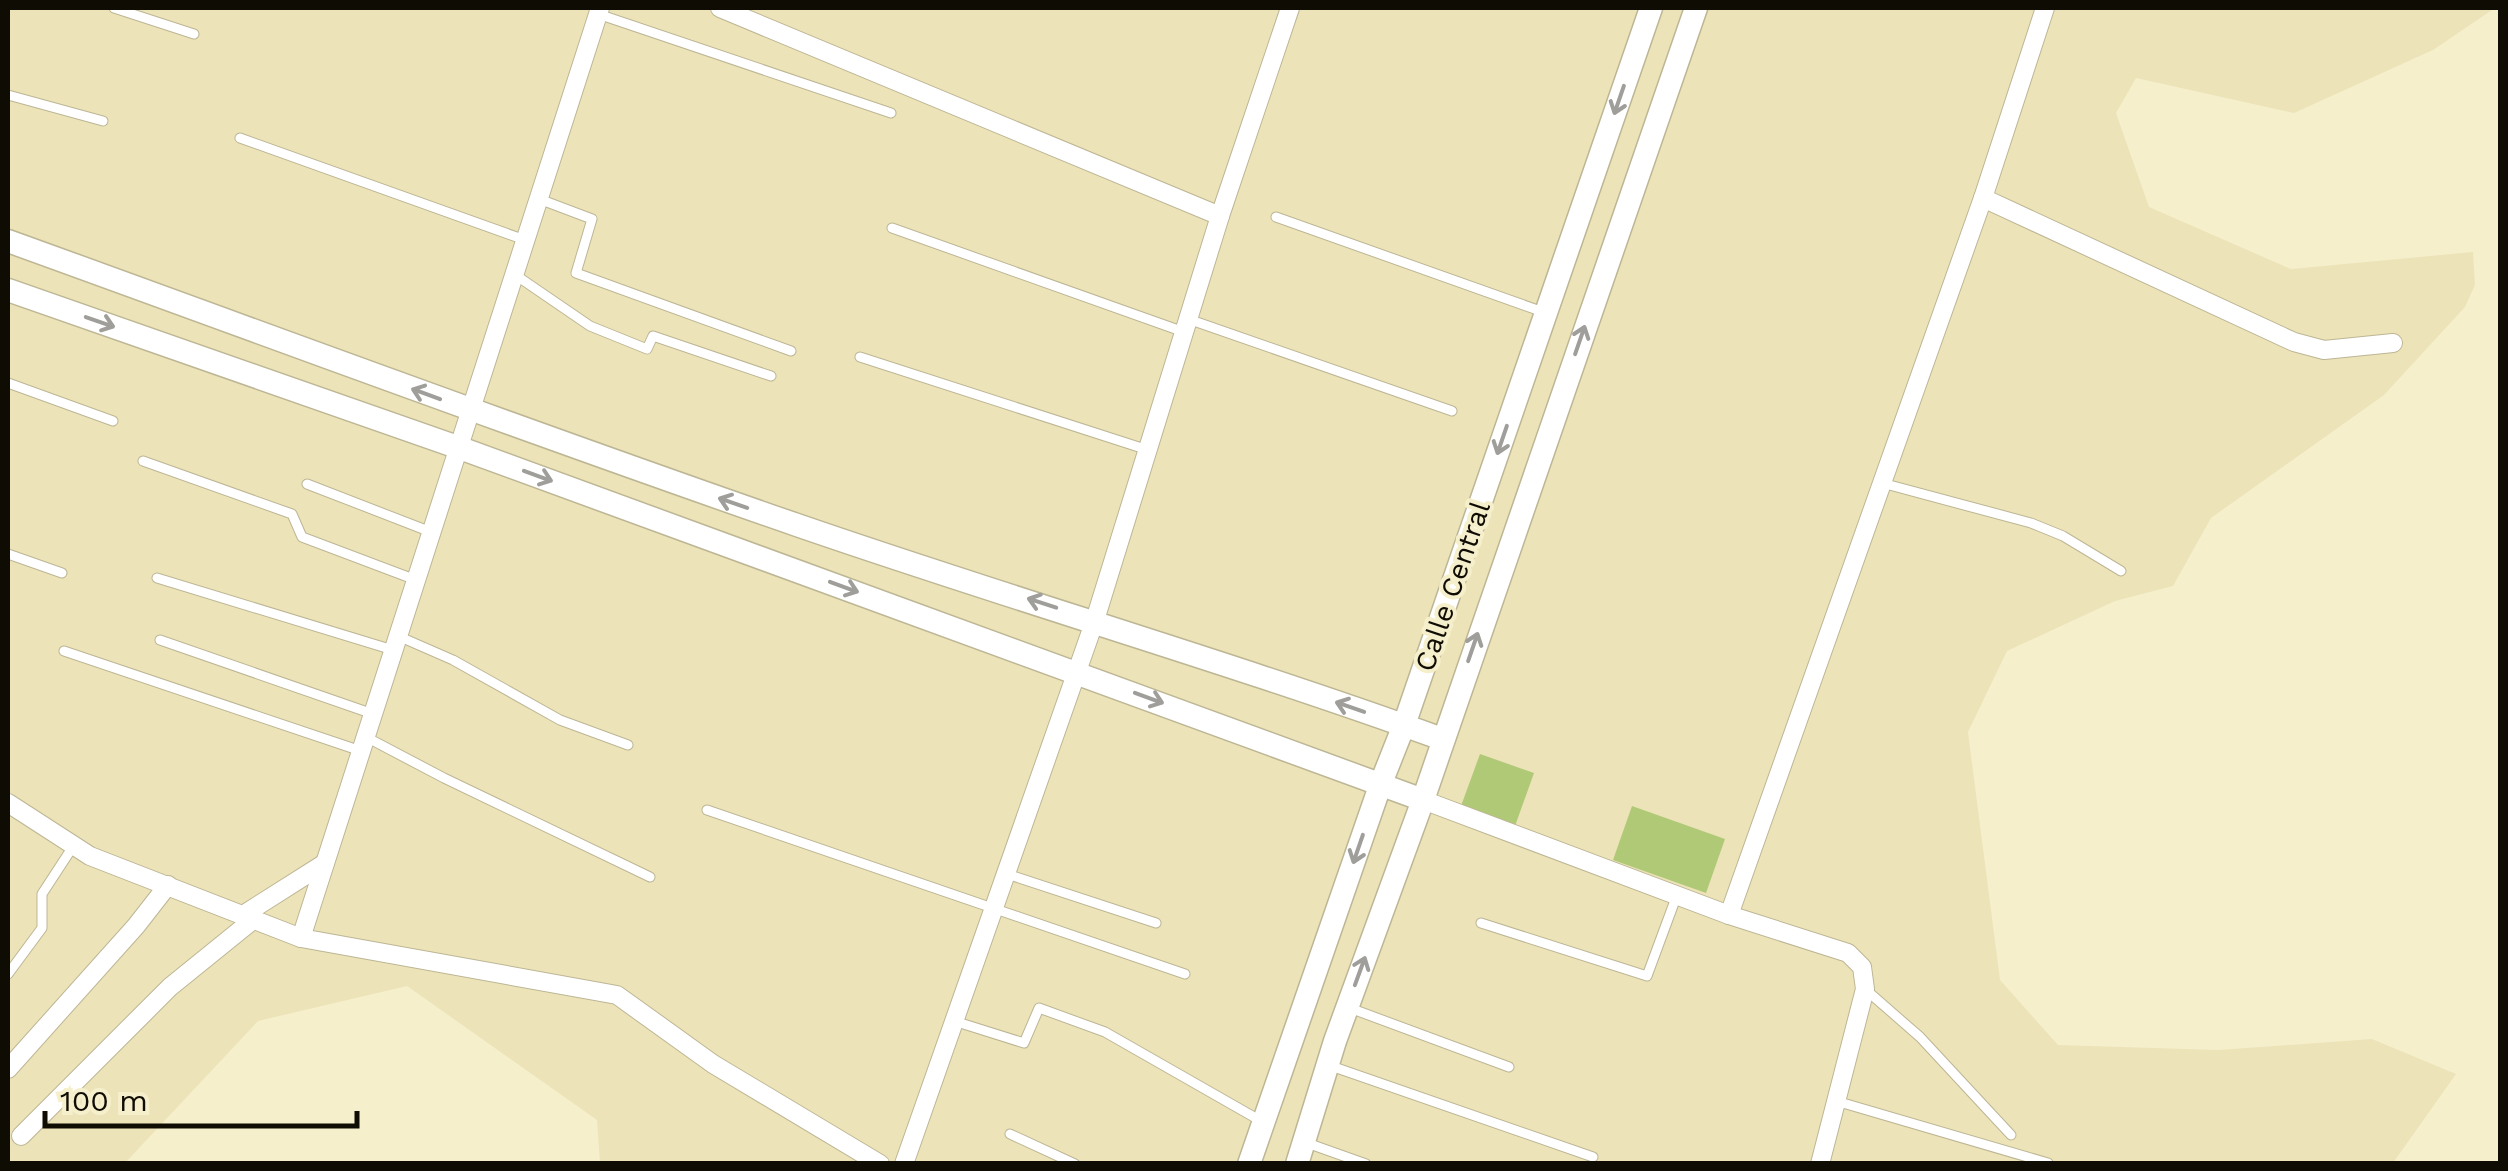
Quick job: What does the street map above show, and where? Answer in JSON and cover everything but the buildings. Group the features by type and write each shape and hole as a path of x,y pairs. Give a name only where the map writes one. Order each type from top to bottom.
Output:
{"street":[{"path":"720,8 1220,216"},
{"path":"904,1164 1095,620 1288,8"},
{"name":"Calle Central","path":"1248,1164 1651,8"},
{"name":"Calle Central","path":"1300,1152 1335,1040 1423,800 1696,8"},
{"path":"1729,915 1983,198 2045,8"},
{"path":"300,938 600,10"},
{"path":"1983,198 2294,342 2324,350 2393,343"},
{"path":"8,241 801,527 1095,620 1442,739"},
{"path":"8,290 460,448 1076,671 1729,915 1848,953 1862,967 1865,989 1820,1164"},
{"path":"8,803 90,856 300,938 617,995 713,1064 880,1164"},
{"path":"21,1136 170,987 248,917 325,863"},
{"path":"8,1070 168,886"},
{"path":"1297,1028 1335,1040"}],"lane":[{"path":"114,8 194,34"},
{"path":"600,10 891,114"},
{"path":"8,96 103,121"},
{"path":"240,138 525,240"},
{"path":"539,198 592,219 576,273 791,351"},
{"path":"1276,217 1546,313"},
{"path":"892,228 1452,410"},
{"path":"514,274 590,326 647,349 652,336 771,376"},
{"path":"860,357 1148,450"},
{"path":"8,383 113,421"},
{"path":"143,462 292,514 302,536 416,580"},
{"path":"1882,483 2030,522 2063,536 2121,571"},
{"path":"308,484 432,532"},
{"path":"8,554 62,574"},
{"path":"157,578 453,660 560,720 628,745"},
{"path":"160,640 373,714"},
{"path":"64,650 363,744 650,876"},
{"path":"707,810 1184,974"},
{"path":"8,974 42,928 42,894 74,846"},
{"path":"1006,873 1156,924"},
{"path":"1481,922 1647,976 1677,896"},
{"path":"1865,989 1920,1037 2011,1134"},
{"path":"1347,1007 1509,1067"},
{"path":"954,1022 1024,1043 1039,1008 1056,1012 1104,1032 1263,1122"},
{"path":"1328,1065 1593,1156"},
{"path":"1836,1101 2048,1163"},
{"path":"1010,1134 1075,1164"},
{"path":"1300,1152 1366,1164"}],"shaded area":[{"path":"8,8 2495,8 2433,50 2294,113 2136,78 2116,113 2149,207 2291,269 2473,252 2475,285 2465,307 2384,395 2211,518 2173,586 2115,601 2007,651 1968,732 2000,980 2058,1045 2218,1050 2372,1039 2456,1074 2393,1163 600,1164 597,1120 407,986 258,1021 125,1163 8,1163"}],"green space":[{"path":"1480,754 1534,773 1515,826 1461,806"},
{"path":"1632,806 1725,839 1706,893 1613,860"}]}
